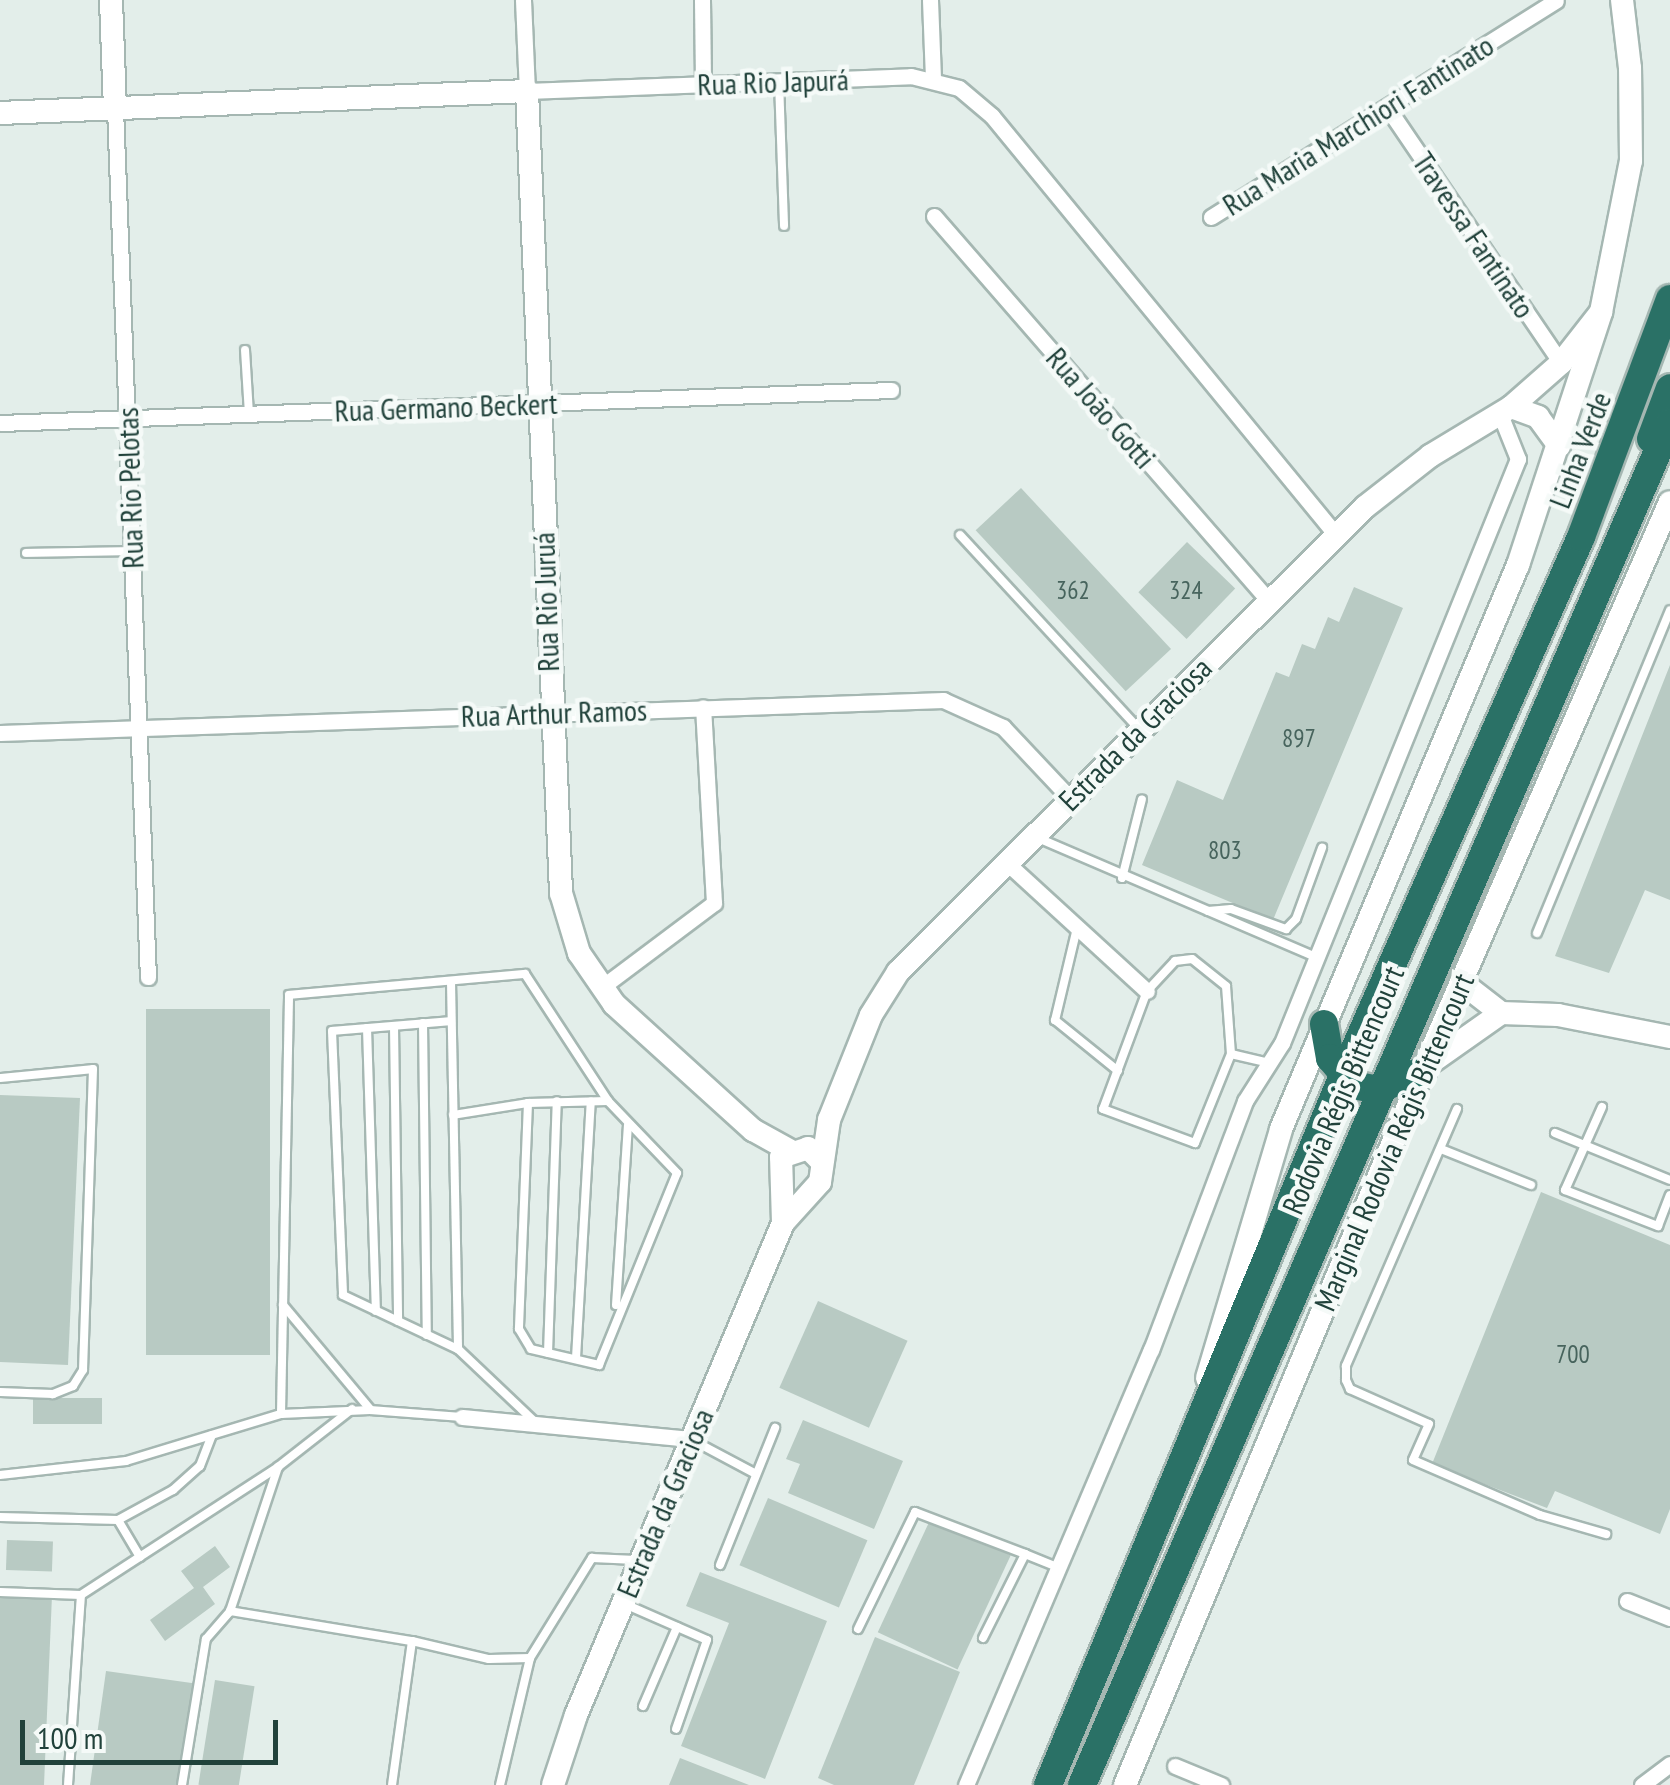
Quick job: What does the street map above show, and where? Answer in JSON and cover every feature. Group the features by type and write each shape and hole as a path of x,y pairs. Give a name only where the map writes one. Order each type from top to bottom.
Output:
{"highway":[{"name":"Linha Verde","path":"1543,622 1670,299"},
{"path":"1634,498 1670,388"},
{"name":"Rodovia Régis Bittencourt","path":"1082,1785 1378,1090 1670,423"},
{"name":"Rodovia Régis Bittencourt","path":"1048,1785 1342,1078 1543,622"},
{"path":"1324,1024 1342,1078 1378,1090 1423,1070"}],"main road":[{"name":"Rua Rio Pelotas","path":"111,0 115,108"},
{"path":"1192,1445 1252,1215 1324,1024 1512,579 1602,312 1625,210 1632,146 1622,0"},
{"name":"Rua Rio Japurá","path":"0,112 527,92"},
{"name":"Rua Rio Juruá","path":"527,92 560,893 580,953 602,988 638,1030 786,1160"},
{"name":"Estrada da Graciosa","path":"553,1785 622,1604 783,1223 812,1189 822,1162 829,1120 890,983 1006,862 1336,535 1430,456 1506,410 1560,364 1602,312"},
{"path":"1506,410 1538,417 1559,446"},
{"name":"Marginal Rodovia Régis Bittencourt","path":"1125,1785 1423,1070 1670,502"},
{"path":"1461,982 1500,1012"},
{"path":"1423,1070 1454,1040 1500,1012 1558,1015 1670,1037"},
{"name":"Estrada da Graciosa","path":"783,1223 786,1160 829,1120"},
{"path":"812,1189 793,1191 786,1160 822,1162"}],"street":[{"name":"Rua Rio Juruá","path":"523,0 527,92"},
{"path":"702,0 703,84"},
{"path":"930,0 933,78 959,88 992,116 1336,535"},
{"name":"Rua Maria Marchiori Fantinato","path":"1211,217 1556,1"},
{"name":"Rua Rio Japurá","path":"527,92 933,78"},
{"name":"Travessa Fantinato","path":"1387,107 1560,364"},
{"name":"Rua Rio Pelotas","path":"115,108 148,977"},
{"name":"Rua João Gotti","path":"934,216 1269,601"},
{"name":"Rua Germano Beckert","path":"0,424 891,390"},
{"path":"966,1785 1162,1323 1245,1101 1269,1063 1518,459 1506,410"},
{"name":"Rua Arthur Ramos","path":"0,734 921,699 965,704 1002,727 1070,798"},
{"path":"602,988 714,904 703,707"},
{"path":"1006,862 1147,991"},
{"path":"462,1417 691,1440"},
{"path":"1627,1601 1670,1618"},
{"path":"1642,1785 1670,1764"},
{"path":"1175,1766 1222,1785"}],"lane":[{"path":"779,81 784,226"},
{"path":"245,350 249,414"},
{"path":"1650,548 1670,532"},
{"path":"960,535 1139,730"},
{"path":"26,553 132,551"},
{"path":"1536,933 1670,610"},
{"path":"1122,878 1142,800"},
{"path":"1033,835 1122,878 1313,956"},
{"path":"1208,911 1231,908 1286,929 1296,920 1322,848"},
{"path":"1078,928 1055,1020 1118,1071"},
{"path":"1182,959 1220,976 1230,1002 1231,1054 1195,1143 1104,1109 1147,991 1182,959"},
{"path":"281,1414 289,995 525,974 608,1100 677,1173 598,1364 532,1349 518,1330 528,1102"},
{"path":"451,982 458,1349"},
{"path":"451,1020 332,1032 342,1294 458,1349 538,1425"},
{"path":"424,1023 427,1335"},
{"path":"394,1026 398,1321"},
{"path":"367,1028 376,1310"},
{"path":"1231,1054 1269,1063"},
{"path":"0,1078 93,1069 83,1370 72,1386 53,1394 0,1392"},
{"path":"453,1115 528,1102 608,1100"},
{"path":"548,1353 557,1101"},
{"path":"576,1358 591,1101"},
{"path":"1602,1107 1565,1190 1658,1226 1670,1195"},
{"path":"1457,1109 1346,1366 1350,1390 1429,1424 1413,1460 1540,1514 1606,1534"},
{"path":"616,1314 628,1125"},
{"path":"1554,1133 1670,1180"},
{"path":"1441,1148 1531,1185"},
{"path":"283,1305 370,1410"},
{"path":"0,1592 82,1595 278,1467 352,1409"},
{"path":"0,1474 126,1461 281,1414 352,1409 462,1417"},
{"path":"720,1566 775,1428"},
{"path":"0,1517 118,1520 172,1490 200,1466 212,1435"},
{"path":"691,1440 756,1474"},
{"path":"182,1785 206,1638 230,1611 278,1467"},
{"path":"858,1630 916,1512 1057,1567"},
{"path":"118,1520 140,1557"},
{"path":"983,1638 1025,1554"},
{"path":"500,1785 530,1658 592,1558 640,1561"},
{"path":"68,1785 82,1595"},
{"path":"622,1604 708,1644 676,1728"},
{"path":"230,1611 412,1641 490,1659 530,1658"},
{"path":"643,1706 678,1627"},
{"path":"392,1785 412,1641"}],"building":[{"path":"1021,488 1171,649 1126,691 976,530"},
{"path":"1187,542 1235,589 1187,639 1138,592"},
{"path":"1354,587 1403,608 1273,920 1142,865 1177,780 1223,800 1276,672 1289,677 1302,644 1315,649 1328,617 1339,622"},
{"path":"1670,665 1670,900 1645,890 1609,973 1555,956"},
{"path":"146,1009 270,1009 270,1355 146,1355"},
{"path":"0,1095 80,1098 68,1365 0,1362"},
{"path":"1541,1192 1670,1245 1670,1509 1660,1534 1555,1491 1547,1508 1432,1464"},
{"path":"818,1301 908,1341 869,1428 779,1388"},
{"path":"33,1398 102,1398 102,1424 33,1424"},
{"path":"803,1420 903,1461 874,1529 788,1493 800,1464 786,1459"},
{"path":"768,1498 867,1540 839,1607 739,1565"},
{"path":"931,1518 1011,1555 958,1669 878,1632"},
{"path":"7,1540 53,1542 52,1572 6,1570"},
{"path":"215,1546 230,1567 203,1587 215,1604 165,1641 150,1620 194,1588 181,1571"},
{"path":"700,1572 827,1621 765,1779 681,1746 729,1623 686,1606"},
{"path":"0,1593 52,1595 44,1785 0,1785"},
{"path":"875,1637 960,1672 914,1785 834,1785 818,1778"},
{"path":"106,1671 195,1684 181,1785 90,1785"},
{"path":"215,1680 255,1686 239,1785 198,1785"},
{"path":"680,1758 749,1785 669,1785"}]}
